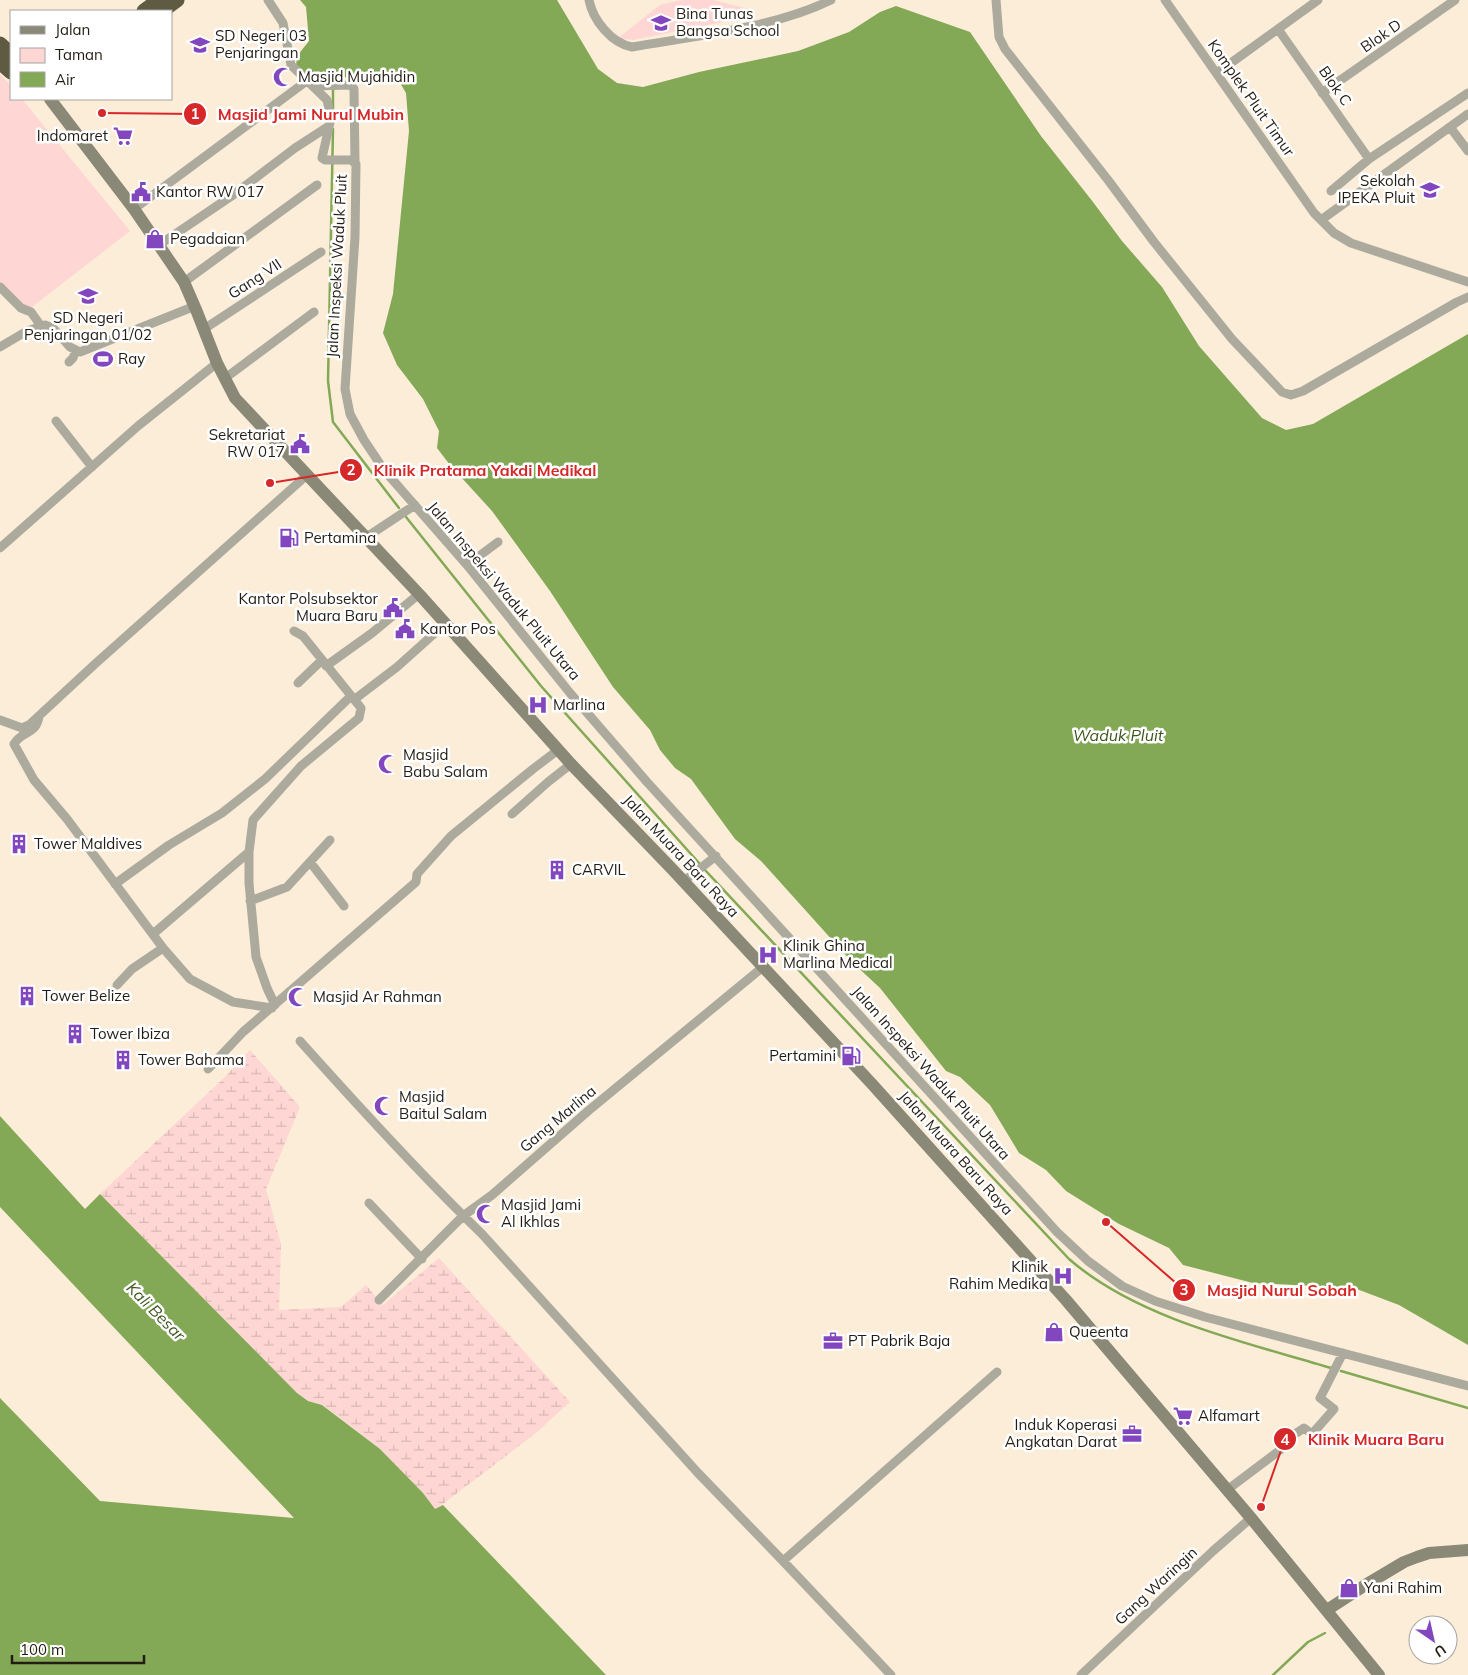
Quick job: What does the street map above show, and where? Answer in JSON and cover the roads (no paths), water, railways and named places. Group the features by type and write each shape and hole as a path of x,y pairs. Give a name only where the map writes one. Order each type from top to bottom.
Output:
{"highway":[{"path":"145,10 159,0"},
{"path":"163,10 177,0"},
{"path":"0,44 10,53"},
{"path":"0,62 10,71"}],"street":[{"name":"Jalan Inspeksi Waduk Pluit","path":"268,0 283,23 291,64 327,100 331,118 322,158 325,160 341,159 355,162 355,237 345,389 350,414 364,440 384,470 415,505"},
{"path":"589,0 591,10 607,32 618,43 632,47 744,27 801,13 831,0"},
{"path":"996,0 999,37 1004,49 1232,339 1282,392 1291,395 1303,391 1468,297"},
{"name":"Komplek Pluit Timur","path":"1166,0 1318,216 1334,233 1350,243 1468,282"},
{"path":"1217,73 1318,0"},
{"name":"Blok D","path":"1322,93 1455,0"},
{"name":"Blok C","path":"1278,29 1370,159"},
{"path":"134,209 311,83 351,85 354,89 355,162"},
{"path":"1331,190 1370,159 1468,93"},
{"name":"Jalan Muara Baru Raya","path":"51,100 134,209 184,282 217,364 235,398 419,594 558,750 684,881 872,1084 1066,1300 1251,1518 1379,1675"},
{"path":"1318,216 1468,114"},
{"path":"159,245 233,195 295,148 328,126"},
{"path":"1450,127 1468,151"},
{"path":"184,282 317,185"},
{"name":"Gang VII","path":"204,329 321,252"},
{"path":"0,287 21,308 31,312 41,326"},
{"path":"0,347 27,331 41,326 49,326 80,352 195,306"},
{"path":"224,379 314,312"},
{"path":"69,362 76,350"},
{"path":"0,548 138,426 217,364"},
{"path":"56,421 92,467"},
{"path":"0,720 26,728 307,475"},
{"path":"366,538 415,505"},
{"name":"Jalan Inspeksi Waduk Pluit Utara","path":"415,505 467,565 576,700 647,782 1057,1232 1088,1261 1122,1286 1155,1301 1205,1317 1468,1386"},
{"path":"467,565 498,542"},
{"path":"298,683 324,663 372,632 419,594"},
{"path":"115,884 170,845 222,813 265,779 353,698 397,667 445,624"},
{"path":"274,1006 256,957 250,901 249,852 253,820 301,766 360,718 361,708 303,636 294,631"},
{"path":"39,716 34,729 16,740 14,744 34,780 67,819 163,948 194,982 233,1002 274,1006"},
{"path":"208,1069 243,1032 416,882 417,874 451,836 533,768 558,750"},
{"path":"512,814 571,764"},
{"path":"250,901 283,890 330,840"},
{"path":"153,934 249,852"},
{"path":"684,881 716,856"},
{"path":"310,862 344,906"},
{"path":"117,985 132,969 163,948"},
{"name":"Gang Marlina","path":"379,1300 463,1216 492,1195 581,1117 763,967"},
{"path":"300,1040 365,1113 482,1234 698,1473 891,1675"},
{"path":"369,1203 422,1259"},
{"path":"1227,1490 1280,1450 1283,1442 1304,1428 1312,1434 1323,1422 1334,1409 1320,1398 1344,1354"},
{"path":"783,1561 997,1372"},
{"name":"Gang Waringin","path":"1081,1675 1213,1551 1251,1518"},
{"path":"1327,1610 1367,1584 1411,1560 1429,1553 1468,1550"}],"water":[{"name":"Waduk Pluit","path":"300,0 557,0 598,69 617,83 643,87 699,72 798,51 849,32 880,12 896,6 970,32 1041,136 1122,241 1162,287 1199,346 1262,418 1286,430 1313,424 1468,334 1468,1345 1399,1305 1354,1288 1253,1283 1183,1265 1169,1248 1119,1224 1066,1191 1046,1170 1019,1153 990,1105 960,1077 946,1071 880,988 852,962 761,861 735,839 691,779 675,768 660,750 650,730 613,687 550,591 492,511 437,448 439,431 423,399 397,365 383,333 393,294 409,131 406,93 396,76 380,72 328,80 305,76 296,67 297,56 309,41 306,7"},
{"name":"Kali Besar","path":"0,1116 85,1209 100,1194 297,1393 308,1401 322,1405 380,1449 423,1493 435,1509 443,1505 606,1675 0,1675 0,1398 100,1501 294,1518 0,1207"}],"waterway":[{"path":"333,89 333,111"},
{"path":"333,129 328,381 333,422 399,508"},
{"path":"406,517 541,686 699,863"},
{"path":"705,870 1069,1259 1097,1280 1127,1298 1160,1313 1229,1338 1331,1368"},
{"path":"1341,1371 1468,1408"},
{"path":"1273,1675 1308,1642 1325,1633"}],"place":[{"name":"Bina Tunas Bangsa School","path":"661,23"},
{"name":"SD Negeri 03 Penjaringan","path":"200,45"},
{"name":"Masjid Mujahidin","path":"283,77"},
{"name":"Masjid Jami Nurul Mubin","path":"102,113"},
{"name":"Indomaret","path":"123,136"},
{"name":"Sekolah IPEKA Pluit","path":"1430,190"},
{"name":"Kantor RW 017","path":"141,192"},
{"name":"Pegadaian","path":"155,239"},
{"name":"SD Negeri Penjaringan 01/02","path":"88,296"},
{"name":"Ray","path":"103,359"},
{"name":"Sekretariat RW 017","path":"300,444"},
{"name":"Klinik Pratama Yakdi Medikal","path":"270,483"},
{"name":"Pertamina","path":"289,538"},
{"name":"Kantor Polsubsektor Muara Baru","path":"393,608"},
{"name":"Kantor Pos","path":"405,629"},
{"name":"Marlina","path":"538,705"},
{"name":"Masjid Babu Salam","path":"388,764"},
{"name":"Tower Maldives","path":"19,844"},
{"name":"CARVIL","path":"557,870"},
{"name":"Klinik Ghina Marlina Medical","path":"768,955"},
{"name":"Tower Belize","path":"27,996"},
{"name":"Masjid Ar Rahman","path":"298,997"},
{"name":"Tower Ibiza","path":"75,1034"},
{"name":"Pertamini","path":"851,1056"},
{"name":"Tower Bahama","path":"123,1060"},
{"name":"Masjid Baitul Salam","path":"384,1106"},
{"name":"Masjid Jami Al Ikhlas","path":"486,1214"},
{"name":"Masjid Nurul Sobah","path":"1106,1222"},
{"name":"Klinik Rahim Medika","path":"1063,1276"},
{"name":"Queenta","path":"1054,1332"},
{"name":"PT Pabrik Baja","path":"833,1341"},
{"name":"Alfamart","path":"1183,1416"},
{"name":"Induk Koperasi Angkatan Darat","path":"1132,1434"},
{"name":"Klinik Muara Baru","path":"1261,1507"},
{"name":"Yani Rahim","path":"1349,1588"}]}
